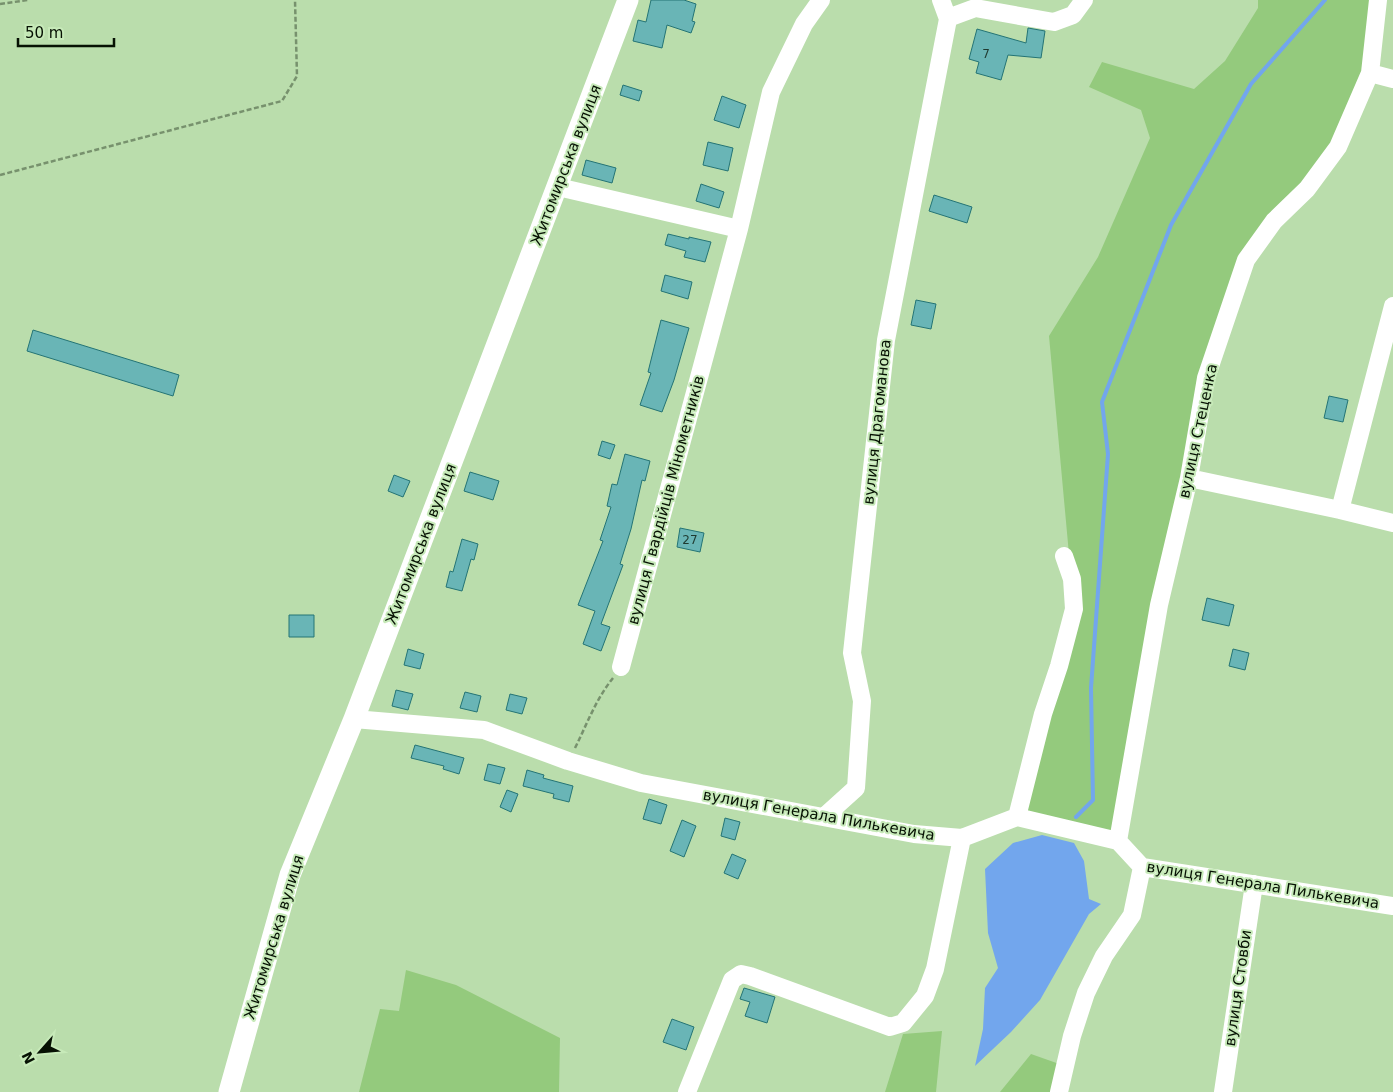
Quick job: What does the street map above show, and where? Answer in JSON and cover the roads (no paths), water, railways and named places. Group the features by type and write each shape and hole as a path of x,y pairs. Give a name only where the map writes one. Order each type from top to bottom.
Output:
{"main road":[{"name":"Житомирська вулиця","path":"229,1092 290,875 354,720 628,0"}],"street":[{"name":"вулиця Гвардійців Мінометників","path":"621,667 739,229 771,92 804,24 821,0"},
{"name":"вулиця Драгоманова","path":"825,816 856,788 862,701 852,653 886,340 948,18 942,0"},
{"path":"948,18 975,8 1054,22 1072,15 1084,0"},
{"name":"вулиця Стеценка","path":"1118,841 1159,605 1189,478 1206,378 1246,260 1274,222 1307,189 1338,147 1370,73 1378,0"},
{"path":"1370,73 1393,79"},
{"path":"558,187 739,229"},
{"path":"1340,510 1393,306"},
{"path":"1189,478 1393,523"},
{"path":"1064,556 1072,579 1074,610 1059,666 1043,714 1017,817 1118,841"},
{"name":"вулиця Генерала Пилькевича","path":"354,720 484,730 568,761 641,783 914,834 962,838 1017,817"},
{"path":"687,1092 732,980 741,974 890,1027 903,1023 925,996 935,969 962,838"},
{"name":"вулиця Генерала Пилькевича","path":"1118,841 1142,868 1393,906"},
{"path":"1060,1092 1072,1036 1086,993 1104,956 1132,915 1142,868"},
{"name":"вулиця Стовби","path":"1223,1092 1254,884"}],"water":[{"path":"1042,835 1074,843 1084,861 1089,899 1101,904 1089,914 1040,1000 1011,1032 975,1066 983,1029 985,988 998,968 988,933 985,869 1013,843"}],"waterway":[{"path":"1076,817 1093,800 1091,688 1108,454 1102,402 1171,225 1251,84 1325,0"}]}
